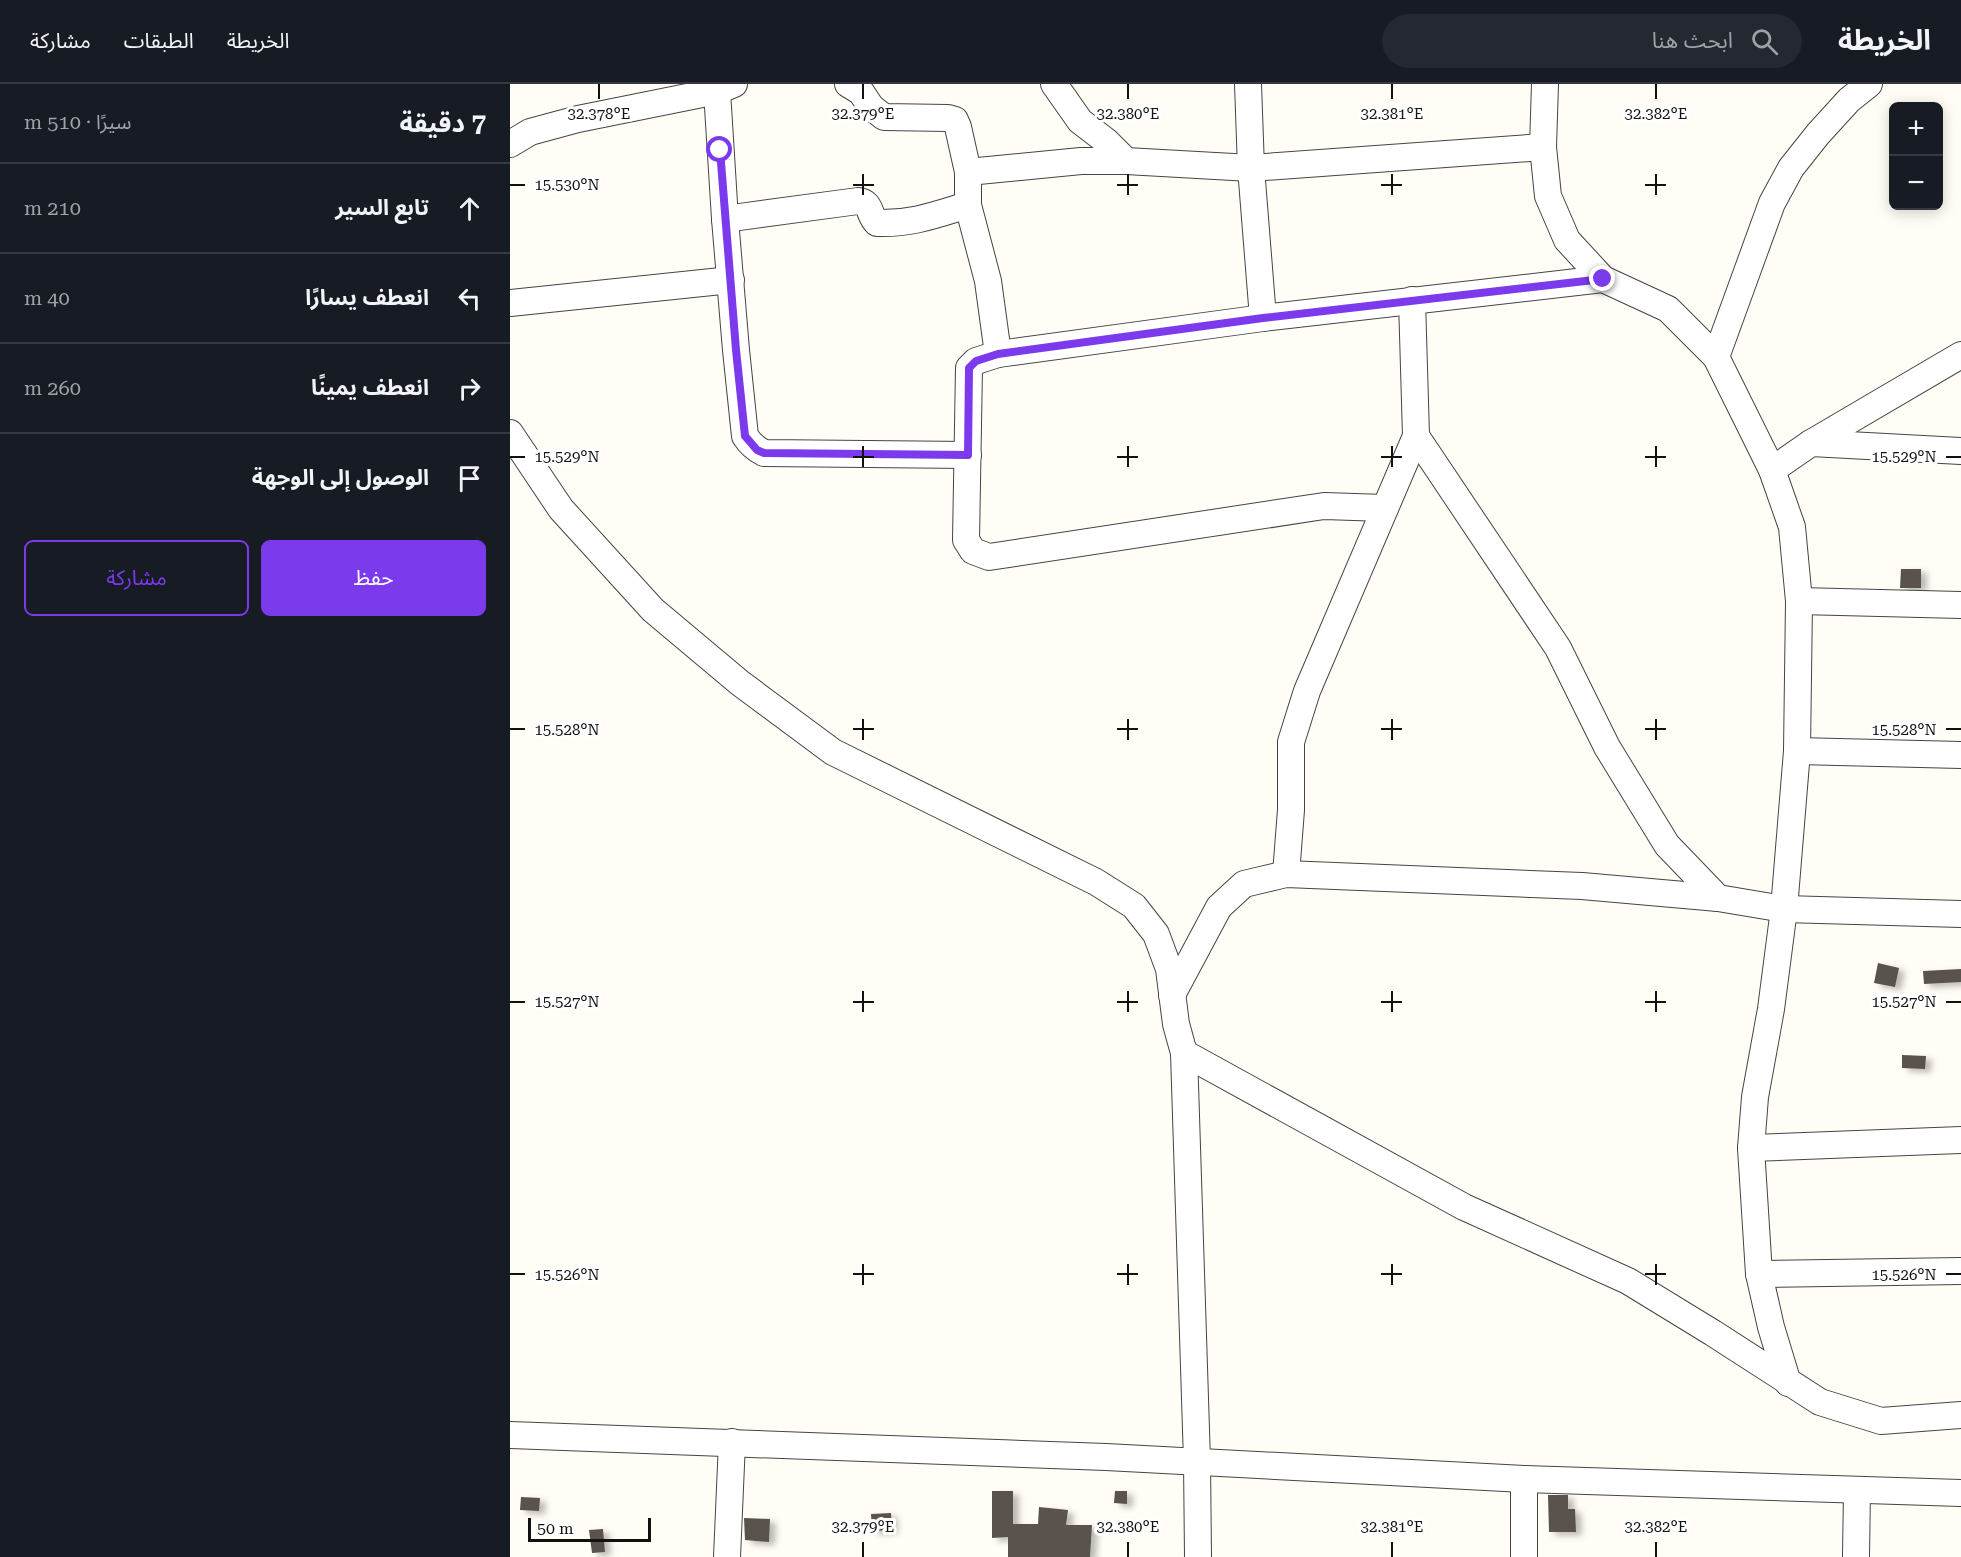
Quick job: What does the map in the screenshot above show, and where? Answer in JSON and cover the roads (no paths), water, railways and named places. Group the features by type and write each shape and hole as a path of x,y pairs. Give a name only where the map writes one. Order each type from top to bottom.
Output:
{"street":[{"path":"848,84 861,92 871,107 884,117 955,120 968,172 968,205 988,281 998,354"},
{"path":"1054,84 1080,121 1106,141 1126,161"},
{"path":"1248,84 1251,168 1263,318"},
{"path":"1545,84 1543,147 1548,196 1567,240 1603,279 1668,309 1716,357 1772,470 1792,527 1799,601 1797,751 1784,909 1771,1009 1755,1098 1751,1148 1759,1274 1771,1327 1788,1383"},
{"path":"1716,357 1772,203 1791,168 1849,100 1869,84"},
{"path":"510,144 530,132 578,118 725,88 725,219 745,436 757,450 764,453 968,455"},
{"path":"968,172 1081,161 1126,161 1251,168 1543,147"},
{"path":"725,219 864,201 877,223 903,224 968,205"},
{"path":"1385,508 1324,506 989,557 972,551 966,540 969,368 976,361 998,354 1263,318 1603,279"},
{"path":"510,303 730,280"},
{"path":"1286,874 1291,810 1291,742 1307,691 1416,436 1412,300"},
{"path":"1772,470 1811,443 1961,355"},
{"path":"510,433 561,509 653,610 740,683 833,752 1086,877 1134,906 1156,934 1169,969 1176,1024 1184,1053 1198,1557"},
{"path":"1416,436 1558,648 1607,747 1667,845 1718,897"},
{"path":"1811,443 1961,451"},
{"path":"1799,601 1961,605"},
{"path":"1797,751 1961,755"},
{"path":"1172,995 1219,907 1244,884 1286,874 1582,886 1718,897 1784,909 1961,915"},
{"path":"1184,1053 1464,1207 1628,1281 1820,1402 1881,1421 1961,1415"},
{"path":"1751,1148 1961,1140"},
{"path":"1759,1274 1961,1271"},
{"path":"510,1435 1197,1461 1524,1479 1961,1493"},
{"path":"727,1557 732,1442"},
{"path":"1524,1479 1524,1557"},
{"path":"1856,1557 1857,1490"}]}
